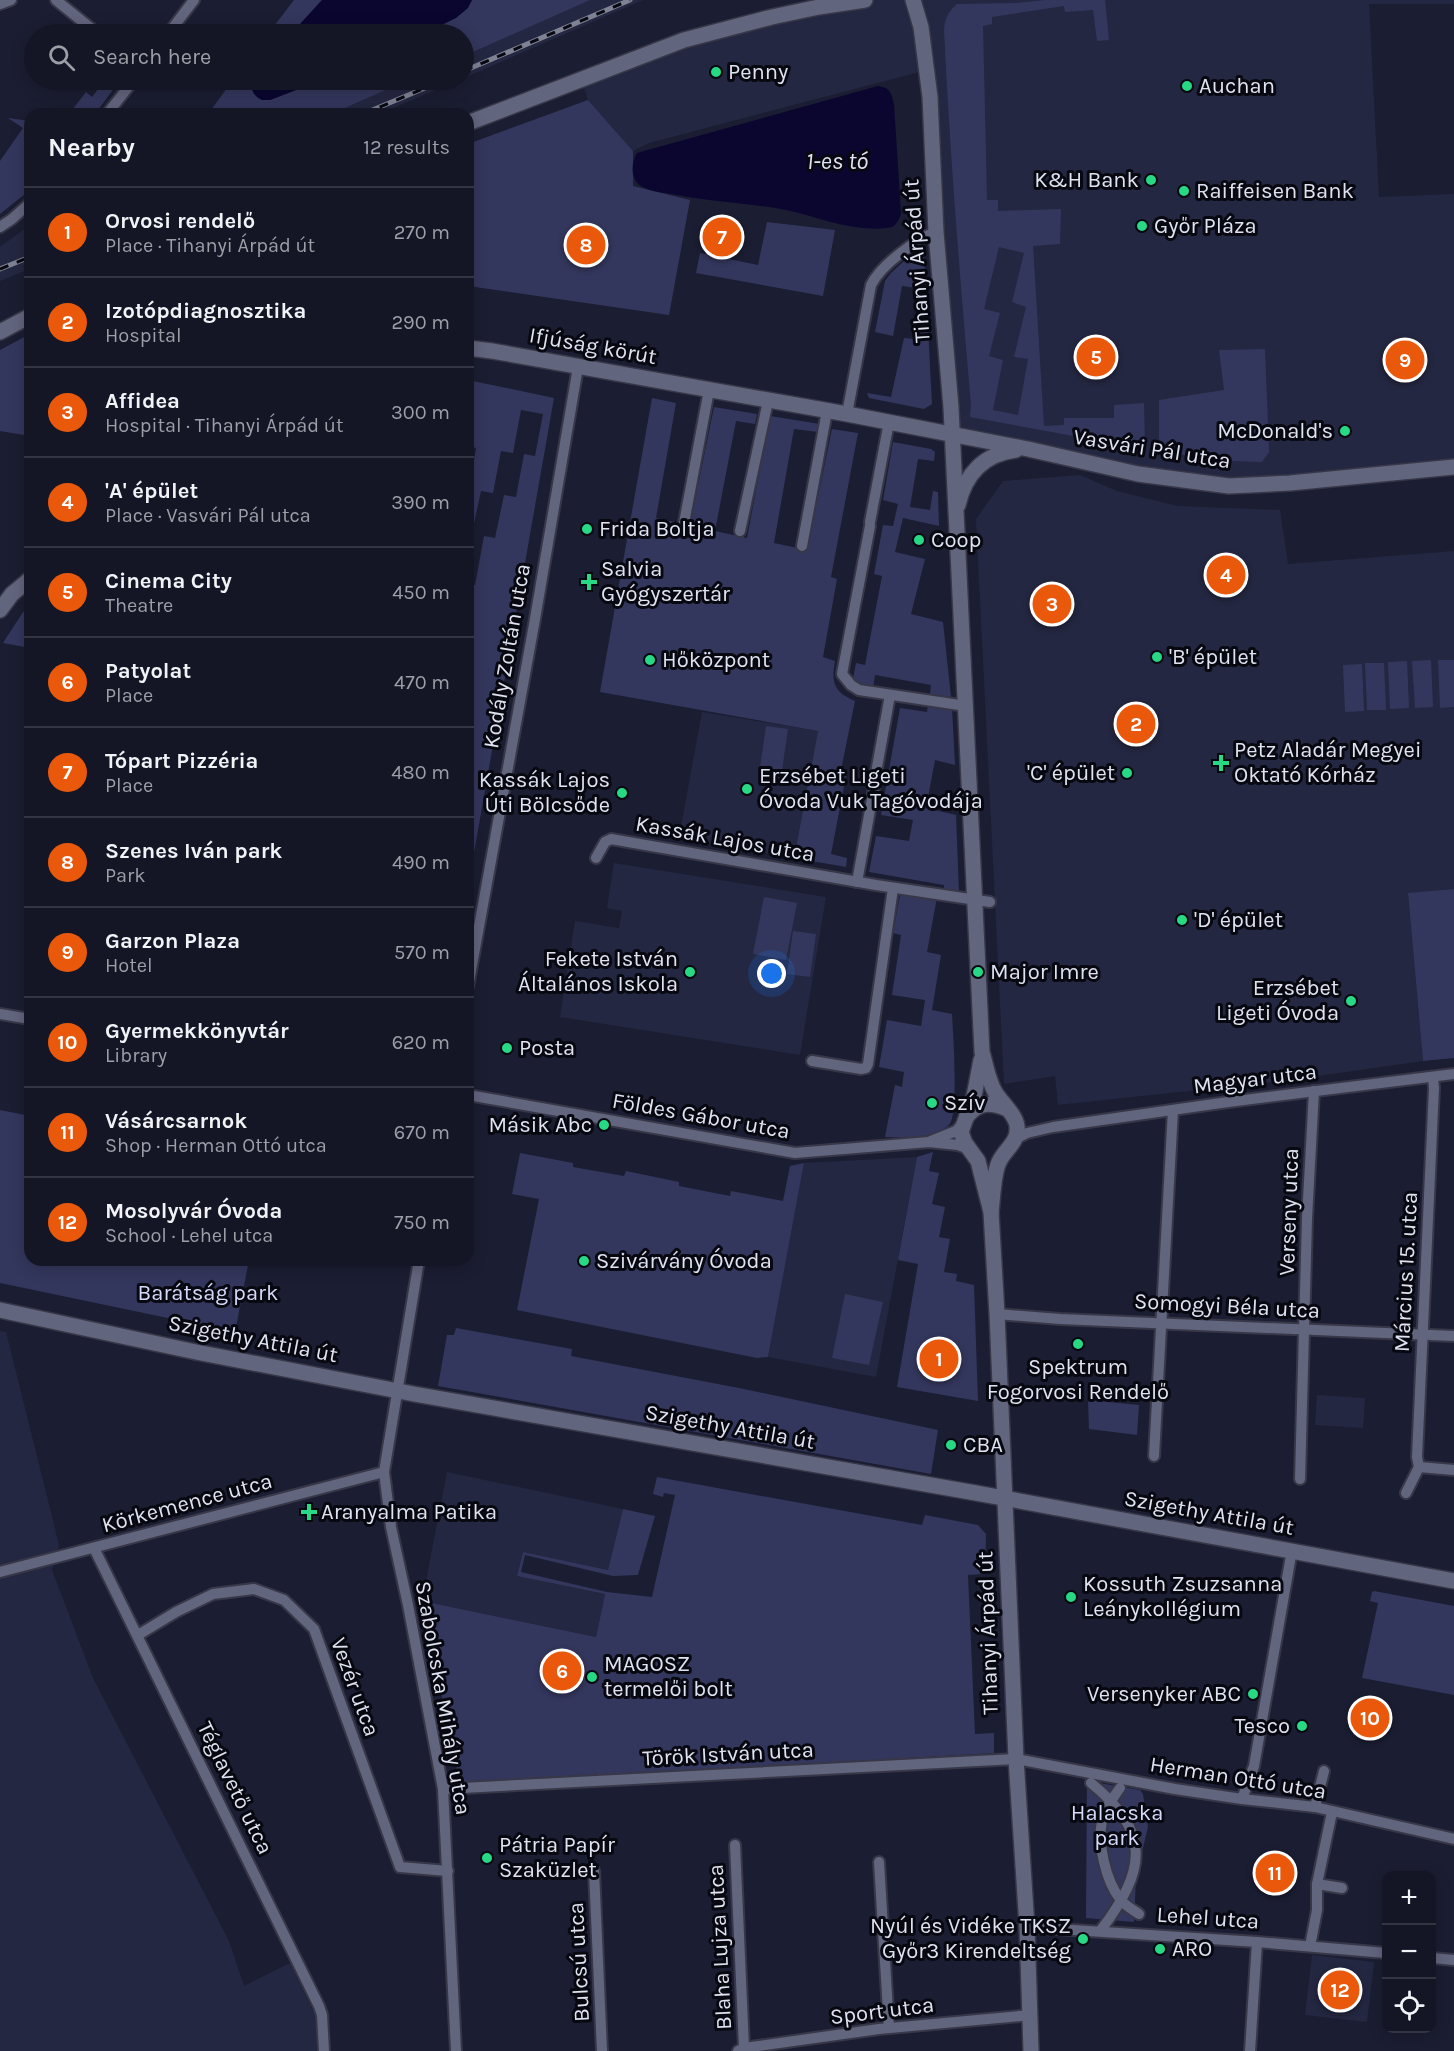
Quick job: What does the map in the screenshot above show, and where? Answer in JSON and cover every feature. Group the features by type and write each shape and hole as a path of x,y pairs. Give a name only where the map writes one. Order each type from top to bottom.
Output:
{"street":[{"path":"0,4 11,0"},
{"path":"56,0 86,24"},
{"path":"176,24 194,0"},
{"path":"819,7 833,0"},
{"path":"474,121 684,40 819,7 865,0"},
{"name":"Tihanyi Árpád út","path":"913,0 921,27 928,79 936,232 952,435 966,706 983,901 982,1052 974,1096 965,1119 962,1137 978,1161 990,1212 998,1314 1016,1759 1027,1927 1031,2051"},
{"path":"112,108 126,90"},
{"path":"0,227 24,208"},
{"path":"847,414 871,285 880,272 893,261 921,239 936,232"},
{"path":"0,332 24,319"},
{"name":"Ifjúság körút","path":"474,349 847,414 952,435"},
{"name":"Kodály Zoltán utca","path":"474,954 578,367"},
{"path":"684,523 709,390"},
{"path":"740,531 768,401"},
{"path":"802,546 827,411"},
{"path":"889,422 842,674 851,685 859,690 966,706"},
{"name":"Vasvári Pál utca","path":"952,435 1028,449 1138,474 1228,486 1290,483 1454,467"},
{"name":"Tihanyi Árpád út","path":"955,520 962,489 977,466 988,458 1003,452 1028,449"},
{"path":"0,610 12,594 24,584"},
{"path":"857,882 890,695"},
{"name":"Kassák Lajos utca","path":"596,858 605,842 611,839 893,888"},
{"path":"812,1060 861,1069 866,1068 868,1064 893,888 983,901"},
{"path":"0,1014 24,1018"},
{"name":"Tihanyi Árpád út","path":"982,1052 988,1078 1005,1108 1016,1120 1018,1132 1014,1142 999,1162 990,1212"},
{"name":"Magyar utca","path":"1014,1142 1034,1130 1454,1074"},
{"name":"Március 15. utca","path":"1406,1493 1419,1467 1417,1457 1433,1100 1432,1078"},
{"name":"Verseny utca","path":"1300,1479 1307,1218 1314,1091"},
{"name":"Földes Gábor utca","path":"474,1096 795,1153 929,1142 958,1145 969,1149"},
{"path":"965,1119 973,1109 982,1104 994,1104 1005,1108"},
{"path":"1154,1456 1173,1110"},
{"name":"Földes Gábor utca","path":"929,1142 956,1131 965,1119"},
{"name":"Magyar utca","path":"1016,1120 1035,1126 1061,1126"},
{"path":"969,1149 978,1154 993,1157 1014,1142"},
{"path":"396,1390 418,1266"},
{"name":"Szigethy Attila út","path":"0,1310 196,1352 396,1390 1454,1581"},
{"name":"Somogyi Béla utca","path":"998,1314 1060,1319 1454,1336"},
{"name":"Szabolcska Mihály utca","path":"396,1390 384,1472 391,1527 442,1789 456,2051"},
{"path":"1419,1467 1454,1470"},
{"name":"Körkemence utca","path":"0,1572 384,1472"},
{"name":"Téglavető utca","path":"94,1548 319,2006 322,2015 324,2051"},
{"path":"1242,1799 1254,1766 1292,1550"},
{"name":"Vezér utca","path":"138,1635 176,1612 213,1594 254,1589 284,1600 314,1629 400,1867 448,1871"},
{"name":"Török István utca","path":"442,1789 1016,1759"},
{"name":"Herman Ottó utca","path":"1016,1759 1139,1783 1315,1808 1454,1839"},
{"path":"1315,1808 1324,1771"},
{"path":"1090,1783 1124,1815 1136,1845 1131,1879 1121,1901 1101,1930"},
{"path":"1120,1788 1102,1821 1101,1842 1104,1865 1121,1901 1138,1914"},
{"path":"1310,1946 1317,1910 1317,1884 1332,1812"},
{"name":"Blaha Lujza utca","path":"735,1845 741,2049"},
{"path":"879,1862 889,2028"},
{"name":"Bulcsú utca","path":"594,1871 602,2051"},
{"path":"1317,1884 1342,1888"},
{"name":"Lehel utca","path":"1027,1927 1101,1930 1382,1953"},
{"path":"1250,2051 1257,1942"},
{"path":"1436,1958 1454,1960"},
{"name":"Sport utca","path":"741,2049 889,2028 1031,2015"}],"shaded area":[{"path":"589,0 643,0 474,74 474,52"},
{"path":"865,0 1454,0 1454,4 1369,4 1379,197 1454,194 1454,467 1229,486 952,435 927,70 649,143 633,151 588,100 581,79 684,40"},
{"path":"386,90 435,90 393,108 345,108"},
{"path":"24,229 24,271 0,281 0,247"},
{"name":"Petz Aladár Megyei Oktató Kórház","path":"1080,475 1117,491 1178,506 1280,510 1288,564 1454,551 1454,889 1408,894 1423,1061 1290,1080 1058,1105 1055,1076 1004,1084 976,519 1003,481"},
{"name":"Erzsébet Ligeti Óvoda Vuk Tagóvodája","path":"702,712 818,731 794,858 679,837"},
{"name":"Fekete István Általános Iskola","path":"614,863 826,897 800,1055 560,1017 575,921 619,928 622,911 607,908"},
{"path":"917,1157 876,1377 768,1357 804,1163"},
{"path":"0,1331 6,1332 59,1545 52,1570 93,1678 229,1941 244,1986 290,1963 315,2015 317,2051 0,2051"},
{"path":"1317,1395 1365,1398 1363,1428 1315,1425"},
{"path":"447,1472 623,1509 608,1570 523,1552 517,1576 605,1594 596,1637 422,1601"},
{"path":"1312,1955 1374,1962 1367,2022 1305,2015"}],"green space":[{"path":"294,0 322,0 300,24 276,24"},
{"path":"472,0 590,0 474,52 474,24 444,24 457,17"},
{"path":"1045,0 1105,0 1109,40 1097,41 1093,10 1065,12 1064,6 992,17 992,24 983,26 987,200 998,200 998,211 1061,209 1060,244 1033,246 1044,426 1064,425 1064,418 1114,418 1114,405 1144,403 1145,449 970,417 944,26 951,10 957,4","holes":["999,247 1024,253 1012,302 1026,307 1014,357 1028,359 1018,415 993,410 1003,360 989,356 1000,313 984,309"]},
{"path":"97,90 113,90 99,108 74,108 86,92 92,97"},
{"path":"226,90 256,90 270,100 296,90 386,90 345,108 212,108"},
{"path":"588,100 633,151 633,186 690,200 669,315 474,287 474,142"},
{"path":"8,118 24,120 24,195 0,214 0,161 23,128"},
{"path":"767,222 835,230 823,296 696,273 700,253 758,265"},
{"path":"914,252 924,252 932,404 924,409 869,398 867,393 891,397 904,338 915,339 923,289 902,286 893,336 875,332 885,281"},
{"path":"24,337 24,435 0,431 0,350"},
{"path":"1265,349 1269,452 1262,462 1209,460 1159,450 1159,400 1224,390 1219,350"},
{"path":"474,381 554,398 474,853 474,585 484,536 495,538 504,495 516,497 524,454 535,456 543,414 521,410 513,453 501,451 493,493 481,491 474,524 476,448 474,448"},
{"path":"652,398 676,403 656,518 690,525 714,407 757,414 755,424 736,421 715,531 747,538 770,416 820,424 818,432 794,429 774,543 807,550 832,429 858,433 831,577 837,579 823,657 835,661 833,675 838,690 855,701 840,775 846,776 831,854 847,858 846,867 794,858 818,731 600,692"},
{"path":"893,442 931,449 935,452 934,461 918,459 910,507 930,510 933,491 938,492 939,526 903,518 895,552 925,559 911,614 943,622 951,697 930,694 931,685 875,675 873,689 853,679 856,663 865,665 882,576 874,574 883,525 893,526 898,504 883,500"},
{"path":"23,612 24,647 3,643"},
{"path":"1431,660 1433,707 1415,708 1412,661"},
{"path":"1438,660 1454,660 1454,707 1440,708"},
{"path":"1407,661 1409,708 1390,709 1388,662"},
{"path":"1365,663 1384,663 1386,710 1367,710"},
{"path":"1362,664 1364,711 1345,712 1343,665"},
{"path":"928,705 952,708 955,765 935,760 926,808 956,815 959,894 944,892 944,885 869,872 876,836 909,841 913,820 881,815 900,708 927,712"},
{"path":"766,726 788,729 782,771 760,768"},
{"path":"1454,889 1454,1058 1423,1061 1408,893"},
{"path":"901,890 937,897 927,952 941,955 932,1010 952,1014 955,1072 954,1106 949,1125 935,1133 901,1138 885,1137 895,1085 902,1087 904,1072 879,1067 887,1020 921,1026 925,1000 892,995 901,935 893,933"},
{"path":"764,897 797,903 786,960 753,954"},
{"path":"793,931 816,934 810,977 787,974"},
{"name":"Barátság park","path":"0,1110 24,1115 24,1266 248,1266 235,1332 0,1283"},
{"path":"933,1152 929,1171 939,1173 932,1204 945,1207 939,1237 950,1239 944,1272 957,1274 956,1281 974,1285 978,1401 897,1387 918,1264 898,1260 917,1157"},
{"path":"520,1153 573,1163 573,1167 624,1176 626,1171 679,1182 679,1186 730,1196 731,1191 783,1201 790,1166 804,1163 768,1357 757,1358 517,1310 539,1199 512,1194"},
{"path":"845,1294 883,1302 869,1365 832,1358"},
{"path":"456,1328 572,1349 571,1356 739,1388 938,1430 931,1474 438,1386 447,1335 454,1335"},
{"path":"1088,1400 1139,1405 1137,1435 1089,1429"},
{"path":"657,1477 922,1525 925,1515 978,1525 986,1534 985,1574 968,1575 975,1734 994,1733 994,1753 460,1784 422,1601 596,1637 605,1594 517,1576 523,1552 608,1570 623,1509 655,1516 638,1575 613,1576 525,1555 521,1572 607,1592 652,1597 675,1495 664,1493 663,1497 653,1494"},
{"path":"1374,1591 1454,1606 1454,1695 1362,1678 1378,1603 1370,1601"},
{"name":"Halacska park","path":"1087,1781 1140,1790 1143,1794 1148,1827 1136,1877 1134,1922 1086,1918"}],"water":[{"path":"322,0 472,0 468,8 456,18 443,24 300,24"},
{"name":"1-es tó","path":"878,86 890,92 894,104 901,214 892,227 861,228 786,210 658,192 641,186 633,175 637,153"},
{"path":"252,90 296,90 270,100 262,100"}],"railway":[{"path":"474,67 630,0"},
{"path":"377,108 420,90"},
{"path":"0,269 24,259"}],"place":[{"name":"Penny","path":"716,72"},
{"name":"Auchan","path":"1187,86"},
{"name":"K&H Bank","path":"1151,180"},
{"name":"Raiffeisen Bank","path":"1184,191"},
{"name":"Győr Pláza","path":"1142,226"},
{"name":"Tópart Pizzéria","path":"722,237"},
{"name":"Szenes Iván park","path":"586,245"},
{"name":"Cinema City","path":"1096,357"},
{"name":"Garzon Plaza","path":"1405,360"},
{"name":"McDonald's","path":"1345,431"},
{"name":"Frida Boltja","path":"587,529"},
{"name":"Coop","path":"919,540"},
{"name":"'A' épület","path":"1226,575"},
{"name":"Salvia Gyógyszertár","path":"589,582"},
{"name":"Affidea","path":"1052,604"},
{"name":"'B' épület","path":"1157,657"},
{"name":"Hőközpont","path":"650,660"},
{"name":"Izotópdiagnosztika","path":"1136,724"},
{"name":"Petz Aladár Megyei Oktató Kórház","path":"1221,763"},
{"name":"'C' épület","path":"1127,773"},
{"name":"Erzsébet Ligeti Óvoda Vuk Tagóvodája","path":"747,789"},
{"name":"Kassák Lajos Úti Bölcsőde","path":"622,793"},
{"name":"'D' épület","path":"1182,920"},
{"name":"Fekete István Általános Iskola","path":"690,972"},
{"name":"Major Imre","path":"978,972"},
{"name":"Erzsébet Ligeti Óvoda","path":"1351,1001"},
{"name":"Posta","path":"507,1048"},
{"name":"Szív","path":"932,1103"},
{"name":"Másik Abc","path":"604,1125"},
{"name":"Szivárvány Óvoda","path":"584,1261"},
{"name":"Spektrum Fogorvosi Rendelő","path":"1078,1344"},
{"name":"Orvosi rendelő","path":"939,1359"},
{"name":"CBA","path":"951,1445"},
{"name":"Aranyalma Patika","path":"309,1512"},
{"name":"Kossuth Zsuzsanna Leánykollégium","path":"1071,1597"},
{"name":"Patyolat","path":"562,1671"},
{"name":"MAGOSZ termelői bolt","path":"592,1677"},
{"name":"Versenyker ABC","path":"1253,1694"},
{"name":"Gyermekkönyvtár","path":"1370,1718"},
{"name":"Tesco","path":"1302,1726"},
{"name":"Pátria Papír Szaküzlet","path":"487,1858"},
{"name":"Vásárcsarnok","path":"1275,1873"},
{"name":"Nyúl és Vidéke TKSZ Győr3 Kirendeltség","path":"1083,1939"},
{"name":"ARO","path":"1160,1949"},
{"name":"Mosolyvár Óvoda","path":"1340,1990"}]}
